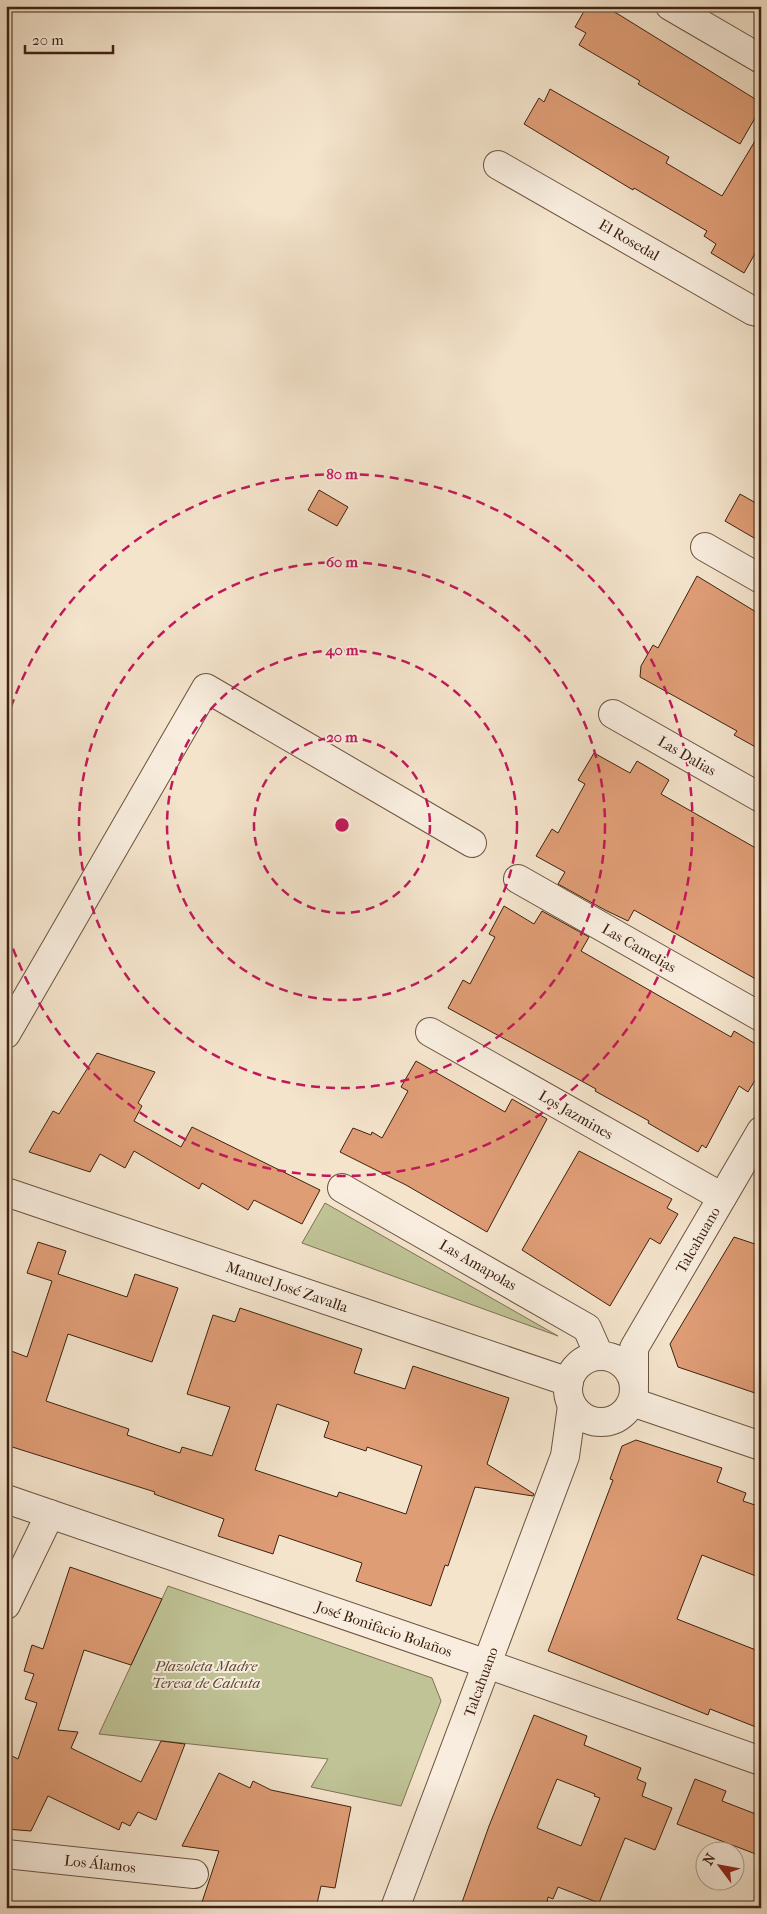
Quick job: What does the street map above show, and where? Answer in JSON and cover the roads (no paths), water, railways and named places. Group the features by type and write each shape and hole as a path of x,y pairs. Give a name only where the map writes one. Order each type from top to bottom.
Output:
{"street":[{"path":"670,6 761,58"},
{"name":"El Rosedal","path":"498,165 753,311 761,313"},
{"path":"706,547 761,579"},
{"path":"6,1034 206,688 472,844"},
{"name":"Las Dalias","path":"613,714 761,798"},
{"name":"Las Camelias","path":"518,879 761,1017"},
{"name":"Los Jazmines","path":"430,1032 722,1198"},
{"name":"Talcahuano","path":"616,1354 722,1198 761,1131"},
{"name":"Las Amapolas","path":"342,1188 587,1328 616,1354"},
{"name":"Manuel José Zavalla","path":"6,1192 577,1403"},
{"path":"633,1392 624,1412 614,1419 603,1422 577,1403 573,1372 580,1363 589,1358 616,1354 633,1392 761,1446"},
{"name":"Talcahuano","path":"395,1908 565,1456 577,1403"},
{"name":"José Bonifacio Bolaños","path":"6,1499 487,1664 761,1762"},
{"path":"6,1605 50,1514"},
{"name":"Los Álamos","path":"6,1854 194,1874"}],"park label":[{"name":"Plazoleta Madre Teresa de Calcuta","path":"206,1674"}]}
